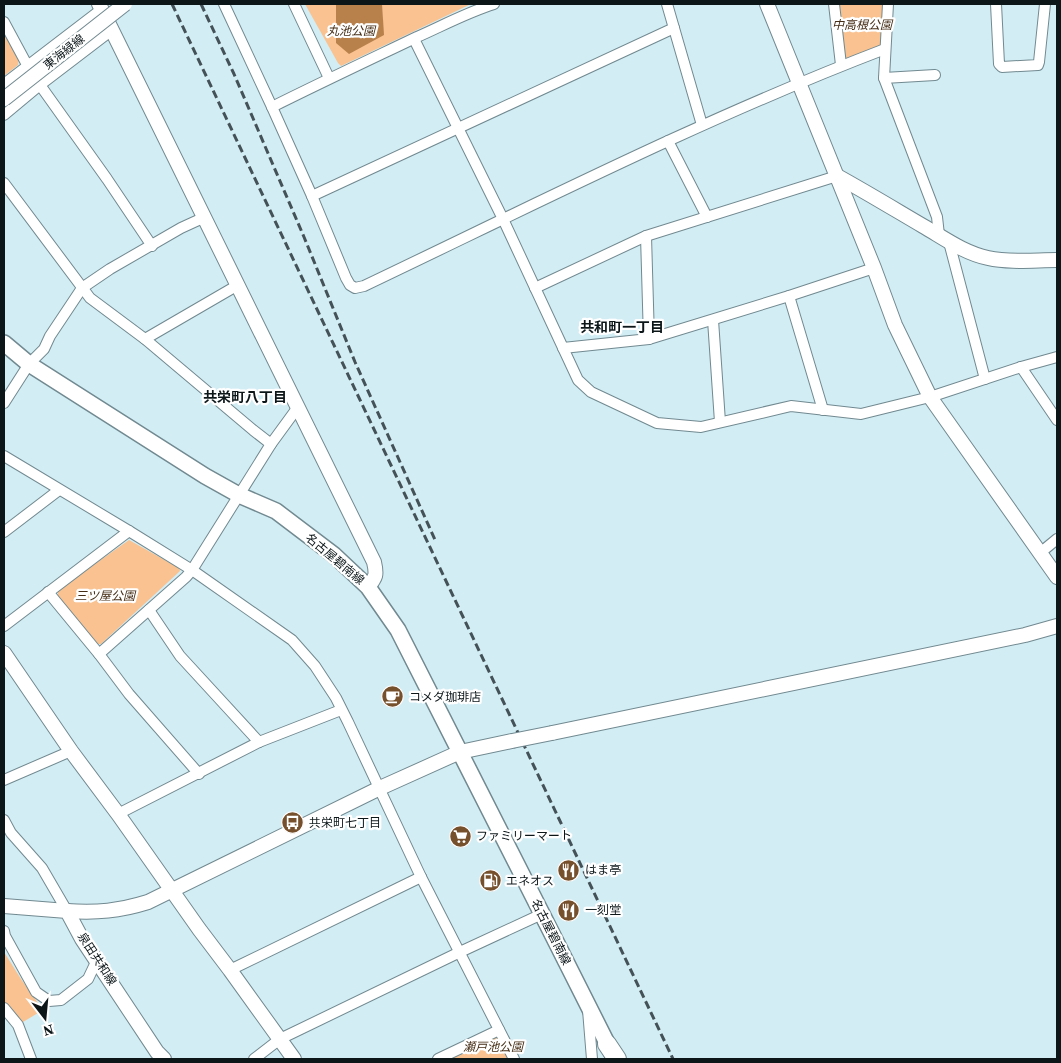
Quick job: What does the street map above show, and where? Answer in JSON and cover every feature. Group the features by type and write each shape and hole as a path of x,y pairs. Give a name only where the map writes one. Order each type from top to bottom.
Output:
{"main road":[{"name":"名古屋碧南線","path":"4,343 30,364 205,476 239,495 276,512 334,555 368,587 398,630 612,1055"}],"street":[{"name":"東海緑線","path":"4,99 125,4"},
{"path":"224,4 312,196 346,278 350,285 355,288 364,286 702,125 841,65 885,49"},
{"path":"294,4 329,78"},
{"path":"272,107 482,6 494,4"},
{"path":"667,4 702,125"},
{"path":"766,4 874,268 895,325 930,397 1057,577"},
{"path":"834,4 841,65"},
{"path":"888,4 884,78 937,217 986,379"},
{"path":"996,4 999,64 1002,67 1038,65 1045,4"},
{"path":"4,84 101,6 374,562 377,571 375,578 368,587"},
{"path":"4,22 40,85 152,246"},
{"path":"312,196 674,28"},
{"path":"4,115 112,30"},
{"path":"414,39 503,219 578,380 591,392 658,423 700,427 791,406 861,414 930,397 1057,357"},
{"path":"884,78 935,75"},
{"path":"668,141 707,217"},
{"path":"535,288 646,236 837,176 944,238 988,258 1002,260 1057,260"},
{"path":"4,182 90,298 145,340 252,430 272,444"},
{"path":"4,403 30,364 44,349 50,336 82,288 110,269 181,228 205,217"},
{"path":"646,236 649,339"},
{"path":"563,348 649,339 874,268"},
{"path":"145,340 238,285"},
{"path":"788,296 823,410"},
{"path":"714,320 720,422"},
{"path":"1021,367 1057,420"},
{"path":"99,654 192,570 272,444 298,407"},
{"path":"4,456 192,570 292,640 315,666 336,698 422,877 514,1059"},
{"path":"4,532 59,490"},
{"path":"4,626 129,531"},
{"path":"1040,553 1057,539"},
{"path":"48,592 129,694 199,774"},
{"path":"149,610 180,656 259,742"},
{"path":"4,906 105,912 132,907 148,902 380,788 460,752 1026,635 1057,626"},
{"path":"4,653 71,751 294,1059"},
{"path":"118,814 259,742 342,710"},
{"path":"4,780 71,751"},
{"path":"4,820 11,834 42,868 67,911"},
{"path":"230,970 422,877"},
{"name":"泉田共和線","path":"67,911 82,939 156,1052 164,1059"},
{"path":"254,1059 280,1040 542,914"},
{"path":"4,931 36,992 49,1001 61,1000 88,979 97,960"},
{"path":"587,1004 592,1059"},
{"path":"4,1008 18,1025 31,1059"},
{"path":"438,1059 499,1030"}],"green space":[{"name":"丸池公園","path":"305,4 471,4 341,66"},
{"name":"中高根公園","path":"840,4 884,4 881,46 844,59"},
{"path":"4,34 19,59 18,65 4,76"},
{"name":"三ツ屋公園","path":"129,540 179,568 180,571 101,644 96,644 58,597 58,590"},
{"path":"4,952 43,1010 18,1025 4,1008"},
{"name":"瀬戸池公園","path":"499,1030 514,1059 438,1059"}],"shaded area":[{"path":"336,4 382,4 384,35 349,54 336,43"}],"railway":[{"path":"172,4 673,1059"},
{"path":"201,4 234,74 355,362 436,542"}],"place":[{"name":"コメダ珈琲店","path":"393,697"},
{"name":"共栄町七丁目","path":"293,823"},
{"name":"ファミリーマート","path":"460,836"},
{"name":"はま亭","path":"569,870"},
{"name":"エネオス","path":"490,881"},
{"name":"一刻堂","path":"569,910"}],"district":[{"name":"共和町一丁目","path":"622,327"},
{"name":"共栄町八丁目","path":"245,397"}]}
